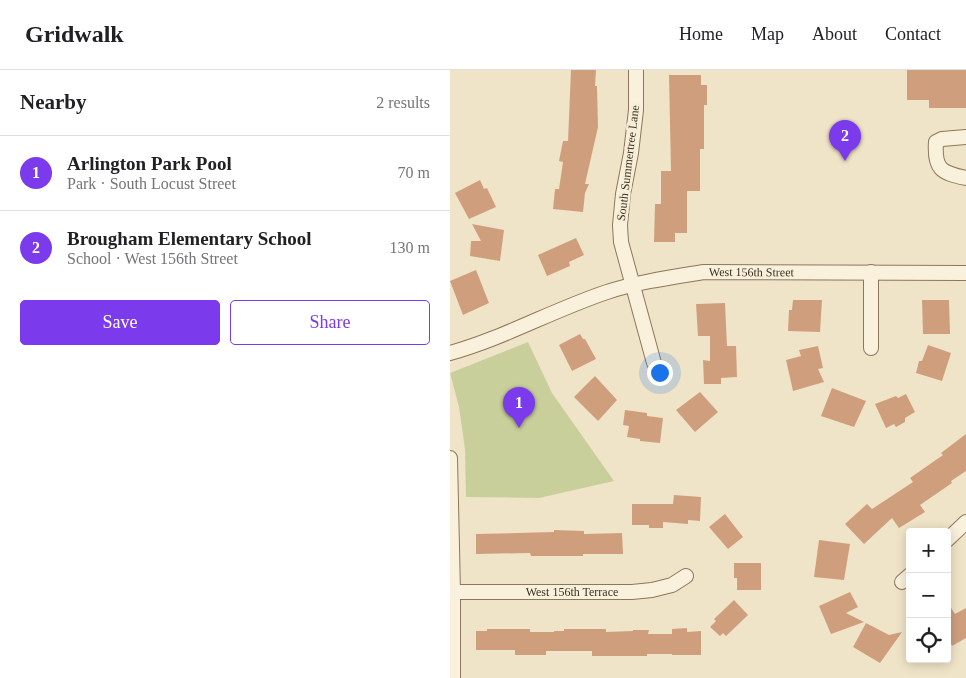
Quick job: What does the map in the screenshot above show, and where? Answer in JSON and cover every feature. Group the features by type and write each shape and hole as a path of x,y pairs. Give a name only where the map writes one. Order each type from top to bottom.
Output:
{"street":[{"name":"South Summertree Lane","path":"633,285 621,242 620,225 636,110 636,70"},
{"path":"966,137 942,139 936,142 935,155 939,166 948,174 966,178"},
{"name":"West 156th Street","path":"450,353 525,326 608,291 704,272 966,273"},
{"path":"871,272 871,348"},
{"path":"633,285 654,363"},
{"path":"450,458 453,678"},
{"path":"951,536 966,522"},
{"name":"West 156th Terrace","path":"453,592 632,592 652,590 672,584 686,576"}],"green space":[{"path":"528,342 552,393 614,481 539,498 466,497 465,449 459,407 450,373"}],"building":[{"path":"571,70 596,70 595,86 597,86 598,127 585,184 589,184 585,193 583,212 553,209 555,189 559,189 563,162 559,161 563,141 568,141"},
{"path":"907,70 966,70 966,108 929,108 929,100 907,100"},
{"path":"669,75 701,75 701,85 707,85 707,105 704,105 704,149 700,149 700,191 687,191 687,233 675,233 675,242 654,242 655,204 661,204 661,171 671,171"},
{"path":"480,180 484,189 487,188 496,207 469,219 455,193"},
{"path":"472,224 504,230 500,261 470,256 471,241 481,241"},
{"path":"576,238 584,255 569,262 570,266 547,276 538,255"},
{"path":"476,270 489,303 463,315 450,281"},
{"path":"793,300 822,300 820,332 788,331 789,310 792,310"},
{"path":"922,300 949,300 950,334 923,334"},
{"path":"725,303 727,346 736,346 737,377 721,378 721,384 704,384 703,360 710,361 710,336 698,336 696,304"},
{"path":"580,334 585,339 596,359 572,371 559,345"},
{"path":"928,345 951,353 942,381 916,373 919,361 922,361"},
{"path":"818,346 823,368 818,369 824,382 793,391 786,360 801,356 799,350"},
{"path":"595,376 617,400 598,421 574,397"},
{"path":"832,388 866,401 854,427 821,416"},
{"path":"700,392 718,412 695,432 676,410"},
{"path":"906,394 915,412 905,418 905,422 896,427 894,424 886,428 875,404"},
{"path":"625,410 647,413 647,416 663,418 660,443 640,441 640,439 627,437 629,426 623,425"},
{"path":"966,434 966,471 920,505 925,512 899,528 892,518 864,544 845,524 867,504 872,509 913,482 910,478 943,455 941,453"},
{"path":"674,495 701,497 700,521 688,520 688,524 663,522 663,528 649,528 649,525 632,525 632,504 673,504"},
{"path":"725,514 743,537 728,549 709,527"},
{"path":"554,530 584,531 584,534 622,533 623,554 531,556 530,553 476,554 476,534 554,532"},
{"path":"819,540 850,544 844,580 814,577"},
{"path":"734,563 761,563 761,590 737,590 737,578 734,578"},
{"path":"850,592 858,607 846,613 864,622 831,634 819,606"},
{"path":"734,600 748,615 726,636 723,633 720,636 710,627 716,621 714,619"},
{"path":"951,608 955,614 966,608 966,638 952,646"},
{"path":"866,623 889,635 902,632 880,663 853,647"},
{"path":"687,628 687,632 701,631 701,655 592,656 592,651 546,651 546,655 515,655 515,650 476,650 476,631 487,631 487,629 530,629 530,632 554,632 564,631 564,629 606,629 606,632 649,630 648,634 672,634 672,629"}],"place":[{"name":"Brougham Elementary School","path":"845,161"},
{"name":"Arlington Park Pool","path":"519,428"}]}
